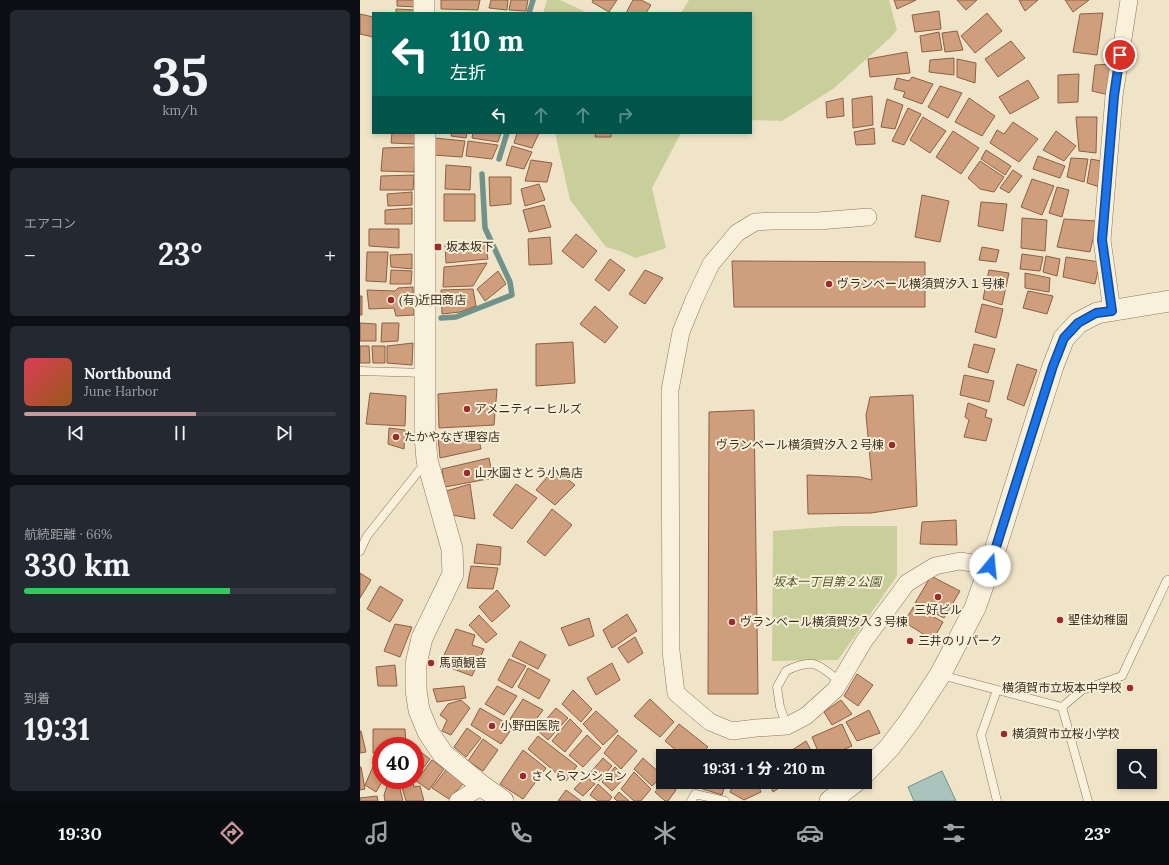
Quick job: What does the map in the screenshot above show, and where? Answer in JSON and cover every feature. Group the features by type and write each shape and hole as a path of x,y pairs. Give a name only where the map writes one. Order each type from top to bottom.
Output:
{"street":[{"path":"424,0 424,12"},
{"path":"1112,311 1102,240 1114,96 1128,0"},
{"path":"426,134 424,436 427,460 452,549 453,574 422,638 416,664 416,690 419,710 428,732 443,754 503,801"},
{"path":"868,217 818,221 773,220 755,222 737,233 711,264 681,332 670,390 671,651 676,693 710,722 732,731 787,726 806,716 835,690 864,641 907,583 935,566 960,561 990,566"},
{"path":"872,766 890,747 911,719 940,675 975,608 990,566 1053,366 1064,338 1078,323 1096,313 1169,301"},
{"path":"458,801 482,786"},
{"path":"830,801 846,789"}],"lane":[{"path":"360,371 425,372"},
{"path":"360,551 367,536 427,460"},
{"path":"1062,707 1082,690 1122,676 1167,580 1169,580"},
{"path":"787,726 779,702 778,687 786,670 796,666 814,664 840,682"},
{"path":"940,675 1062,707"},
{"path":"997,801 981,735 998,690"},
{"path":"1062,707 1088,801"},
{"path":"691,801 695,794 725,801"}],"green space":[{"path":"547,0 560,0 586,12 543,12"},
{"path":"689,0 889,0 897,30 833,89 782,121 752,120 752,12 682,12"},
{"path":"555,134 680,134 652,188 666,248 636,258 606,247 570,200"},
{"name":"坂本一丁目第２公園","path":"840,526 897,526 897,576 838,660 772,661 773,531"}],"water":[{"path":"942,771 956,801 914,801 908,787"}],"building":[{"path":"397,0 416,0 416,7 397,6"},
{"path":"441,0 480,0 478,10 441,9"},
{"path":"491,0 508,0 507,10 489,8"},
{"path":"511,0 528,0 526,11 509,10"},
{"path":"593,0 617,0 609,12 592,2"},
{"path":"633,0 641,0 651,5 647,12 627,12"},
{"path":"894,0 916,0 897,9"},
{"path":"957,0 977,0 966,10"},
{"path":"1019,0 1038,0 1025,11"},
{"path":"1065,0 1089,0 1073,12"},
{"path":"396,9 416,10 416,12 396,12"},
{"path":"939,11 941,29 915,32 912,15"},
{"path":"987,13 1002,31 975,53 961,36"},
{"path":"1103,13 1097,55 1073,52 1080,14"},
{"path":"360,14 372,17 372,37 360,34"},
{"path":"957,31 963,50 945,52 942,33"},
{"path":"939,32 942,50 922,52 920,36"},
{"path":"1011,41 1025,58 998,77 985,59"},
{"path":"907,52 910,73 870,77 868,59"},
{"path":"954,58 954,75 929,72 930,60"},
{"path":"957,59 976,63 975,83 957,77"},
{"path":"1112,64 1109,95 1092,91 1095,65"},
{"path":"1079,74 1078,102 1058,103 1058,75"},
{"path":"912,77 933,84 922,104 903,97 905,92 894,89 897,78 909,81"},
{"path":"1028,80 1039,98 1010,114 999,97"},
{"path":"940,86 962,93 948,118 928,107"},
{"path":"872,96 873,125 853,128 852,99"},
{"path":"843,98 844,116 827,118 826,102"},
{"path":"969,98 995,116 982,136 955,122"},
{"path":"887,99 903,105 895,129 881,127"},
{"path":"908,108 921,114 904,145 892,141"},
{"path":"923,117 946,131 930,153 910,140"},
{"path":"1076,117 1097,117 1096,153 1079,151"},
{"path":"1013,122 1038,139 1019,162 990,143 997,130 1004,134"},
{"path":"874,128 875,144 856,145 854,132"},
{"path":"953,131 979,148 961,174 936,157"},
{"path":"1056,131 1076,146 1064,161 1043,150"},
{"path":"392,134 416,134 415,144 391,143"},
{"path":"452,134 467,134 466,138 451,136"},
{"path":"473,134 501,134 498,142 472,138"},
{"path":"517,134 539,134 532,148 514,143"},
{"path":"596,134 611,134 611,137 595,137"},
{"path":"435,138 465,141 462,157 433,155"},
{"path":"468,141 498,145 492,159 466,156"},
{"path":"512,146 532,152 524,169 506,165"},
{"path":"415,147 414,172 381,171 383,148"},
{"path":"986,150 1011,166 1005,175 981,159"},
{"path":"1038,156 1065,166 1060,178 1033,169"},
{"path":"1071,158 1088,159 1084,182 1067,177"},
{"path":"1091,159 1106,162 1103,188 1087,183"},
{"path":"531,160 552,163 547,182 525,181"},
{"path":"980,161 1004,177 994,192 980,189 968,178"},
{"path":"446,165 471,167 470,190 445,189"},
{"path":"1013,170 1022,176 1009,193 1000,188"},
{"path":"414,175 413,190 380,190 381,176"},
{"path":"489,177 511,177 511,204 490,206"},
{"path":"1032,179 1054,186 1042,215 1021,207"},
{"path":"539,184 545,200 525,206 521,189"},
{"path":"1057,187 1069,190 1062,217 1049,213"},
{"path":"412,192 412,205 388,206 387,194"},
{"path":"444,194 475,194 475,221 444,221"},
{"path":"922,195 949,201 940,242 915,237"},
{"path":"981,202 1007,204 1003,231 978,226"},
{"path":"544,205 551,227 529,232 523,210"},
{"path":"412,208 412,224 385,224 385,210"},
{"path":"1022,218 1047,220 1045,251 1021,248"},
{"path":"1064,219 1097,221 1090,252 1057,247"},
{"path":"369,229 399,229 399,248 369,246"},
{"path":"576,234 597,251 583,268 562,251"},
{"path":"550,237 552,264 529,265 528,239"},
{"path":"485,243 488,259 446,263 445,244"},
{"path":"982,247 999,250 996,262 979,260"},
{"path":"367,252 388,252 386,282 366,281"},
{"path":"412,254 412,269 391,267 390,255"},
{"path":"1022,254 1043,257 1040,271 1020,269"},
{"path":"1046,256 1060,259 1057,276 1043,272"},
{"path":"1066,257 1100,262 1095,284 1063,277"},
{"path":"610,259 625,270 609,291 595,280"},
{"name":"ヴランベール横須賀汐入１号棟","path":"732,261 925,262 925,307 734,307"},
{"path":"487,263 473,286 443,287 444,267"},
{"path":"391,270 412,271 411,284 390,284"},
{"path":"645,270 663,278 645,304 629,294"},
{"path":"989,270 1009,273 1002,305 983,299"},
{"path":"498,271 506,284 485,301 477,289"},
{"path":"1025,273 1050,278 1049,292 1025,288"},
{"name":"(有)近田商店","path":"413,287 414,315 396,316 394,308 369,309 367,290 395,291 398,288"},
{"path":"473,289 476,306 460,312 442,314 441,290"},
{"path":"1028,291 1053,296 1047,314 1023,308"},
{"path":"360,296 362,296 362,315 360,315"},
{"path":"982,304 1003,309 996,338 975,332"},
{"path":"595,306 618,327 605,343 580,324"},
{"path":"360,323 376,324 376,341 360,341"},
{"path":"382,323 399,323 398,341 381,342"},
{"path":"573,342 575,383 536,386 536,344"},
{"path":"413,343 412,365 387,363 387,346"},
{"path":"974,344 995,349 988,373 968,367"},
{"path":"360,346 369,346 370,363 360,363"},
{"path":"372,346 385,346 385,363 373,363"},
{"path":"1017,364 1037,370 1024,406 1007,399"},
{"path":"964,375 994,381 989,402 960,395"},
{"name":"アメニティーヒルズ","path":"497,389 494,425 439,428 438,394"},
{"path":"370,393 406,396 405,426 366,424"},
{"name":"ヴランベール横須賀汐入２号棟","path":"913,395 917,506 871,513 808,514 807,475 860,477 872,480 866,415 870,397"},
{"path":"968,403 987,410 985,417 992,419 986,441 964,437 969,420 965,417"},
{"name":"ヴランベール横須賀汐入３号棟","path":"754,410 758,694 708,694 709,412"},
{"name":"たかやなぎ理容店","path":"389,428 405,430 404,449 388,444"},
{"path":"477,431 481,449 440,458 438,437"},
{"name":"山水園さとう小鳥店","path":"489,458 493,478 445,487 442,469"},
{"path":"554,469 575,485 555,505 536,490"},
{"path":"470,484 475,519 452,515 446,491"},
{"path":"516,484 537,498 512,529 493,515"},
{"path":"552,509 572,525 545,556 527,542"},
{"path":"956,520 957,545 920,544 922,522"},
{"path":"477,544 501,547 500,565 474,563"},
{"path":"471,566 498,568 493,589 467,588"},
{"path":"360,573 371,580 360,598"},
{"name":"三好ビル","path":"931,576 960,591 944,618 915,603"},
{"path":"380,586 403,600 390,622 367,609"},
{"path":"497,590 510,606 492,622 479,607"},
{"path":"914,606 943,622 933,640 904,622"},
{"path":"627,614 637,631 612,648 603,630"},
{"path":"479,615 497,634 486,643 469,625"},
{"path":"589,618 594,636 569,646 561,628"},
{"path":"395,624 412,627 400,657 384,651"},
{"path":"456,629 475,635 472,645 484,649 472,676 440,664"},
{"path":"635,637 643,653 628,663 618,648"},
{"path":"520,641 546,655 538,669 512,656"},
{"path":"509,659 526,666 512,688 498,680"},
{"path":"612,663 620,680 596,695 587,678"},
{"path":"395,665 397,686 378,686 376,667"},
{"path":"528,668 550,680 539,699 518,687"},
{"path":"857,674 873,685 858,706 844,696"},
{"path":"464,686 466,698 437,702 433,689"},
{"path":"497,686 517,696 504,715 485,704"},
{"path":"573,690 592,709 581,722 562,704"},
{"path":"523,699 543,710 527,732 510,719"},
{"path":"650,699 674,722 660,737 634,716"},
{"path":"461,700 470,708 451,735 442,731 447,720 440,715 448,704"},
{"path":"841,700 852,714 832,725 824,712"},
{"name":"小野田医院","path":"480,708 513,727 501,744 471,725"},
{"path":"556,708 568,718 548,740 537,730"},
{"path":"869,710 880,733 857,741 846,722"},
{"path":"596,711 618,731 603,745 583,724"},
{"path":"570,719 582,731 565,752 552,741"},
{"path":"679,724 708,747 706,749 675,749 665,741"},
{"path":"842,724 852,746 845,749 817,749 812,737"},
{"path":"467,728 481,738 466,757 454,747"},
{"path":"373,729 405,729 405,737 373,737"},
{"path":"360,731 366,752 360,753"},
{"path":"587,735 601,748 583,767 569,755"},
{"path":"618,735 637,751 621,769 604,753"},
{"path":"538,736 577,766 566,781 528,749"},
{"path":"483,739 498,750 483,771 468,761"},
{"path":"806,741 810,749 794,749"},
{"name":"さくらマンション","path":"523,750 546,768 523,799 500,784"},
{"path":"424,754 430,759 424,767"},
{"path":"603,758 612,766 599,781 590,773"},
{"path":"643,758 656,770 656,782 652,786 634,769"},
{"path":"432,760 444,769 429,790 424,787 424,770"},
{"path":"360,767 365,789 360,790"},
{"path":"615,767 625,777 612,791 602,782"},
{"path":"372,769 372,789 378,789 376,792 365,785"},
{"path":"446,770 464,783 449,799 432,788"},
{"path":"634,772 651,789 641,801 634,801 621,789"},
{"path":"586,776 595,784 583,796 574,789"},
{"path":"598,784 612,797 609,801 598,801 590,795"},
{"path":"386,789 400,789 403,801 385,801 384,795"},
{"path":"403,789 421,789 424,801 406,801"},
{"path":"658,789 676,790 668,801 665,801 655,792"},
{"path":"703,789 724,789 722,795"},
{"path":"732,789 760,789 761,792 744,800 730,792"},
{"path":"566,790 581,801 558,801"},
{"path":"619,792 629,801 617,801 614,798"},
{"path":"377,796 378,801 360,801 360,798"}],"waterway":[{"path":"529,12 533,0"},
{"path":"499,159 507,134"},
{"path":"441,318 456,317 512,295 510,282 485,228 482,174"}],"place":[{"name":"坂本坂下","path":"438,247"},
{"name":"ヴランベール横須賀汐入１号棟","path":"829,284"},
{"name":"(有)近田商店","path":"391,300"},
{"name":"アメニティーヒルズ","path":"467,409"},
{"name":"たかやなぎ理容店","path":"396,437"},
{"name":"ヴランベール横須賀汐入２号棟","path":"892,445"},
{"name":"山水園さとう小鳥店","path":"467,473"},
{"name":"三好ビル","path":"938,597"},
{"name":"聖佳幼稚園","path":"1060,620"},
{"name":"ヴランベール横須賀汐入３号棟","path":"732,622"},
{"name":"三井のリパーク","path":"910,641"},
{"name":"馬頭観音","path":"431,663"},
{"name":"横須賀市立坂本中学校","path":"1130,688"},
{"name":"小野田医院","path":"492,726"},
{"name":"横須賀市立桜小学校","path":"1004,734"},
{"name":"さくらマンション","path":"523,776"}],"route":[{"path":"990,566 1053,366 1064,338 1078,323 1096,313 1112,311 1102,240 1114,96 1120,55"}]}
